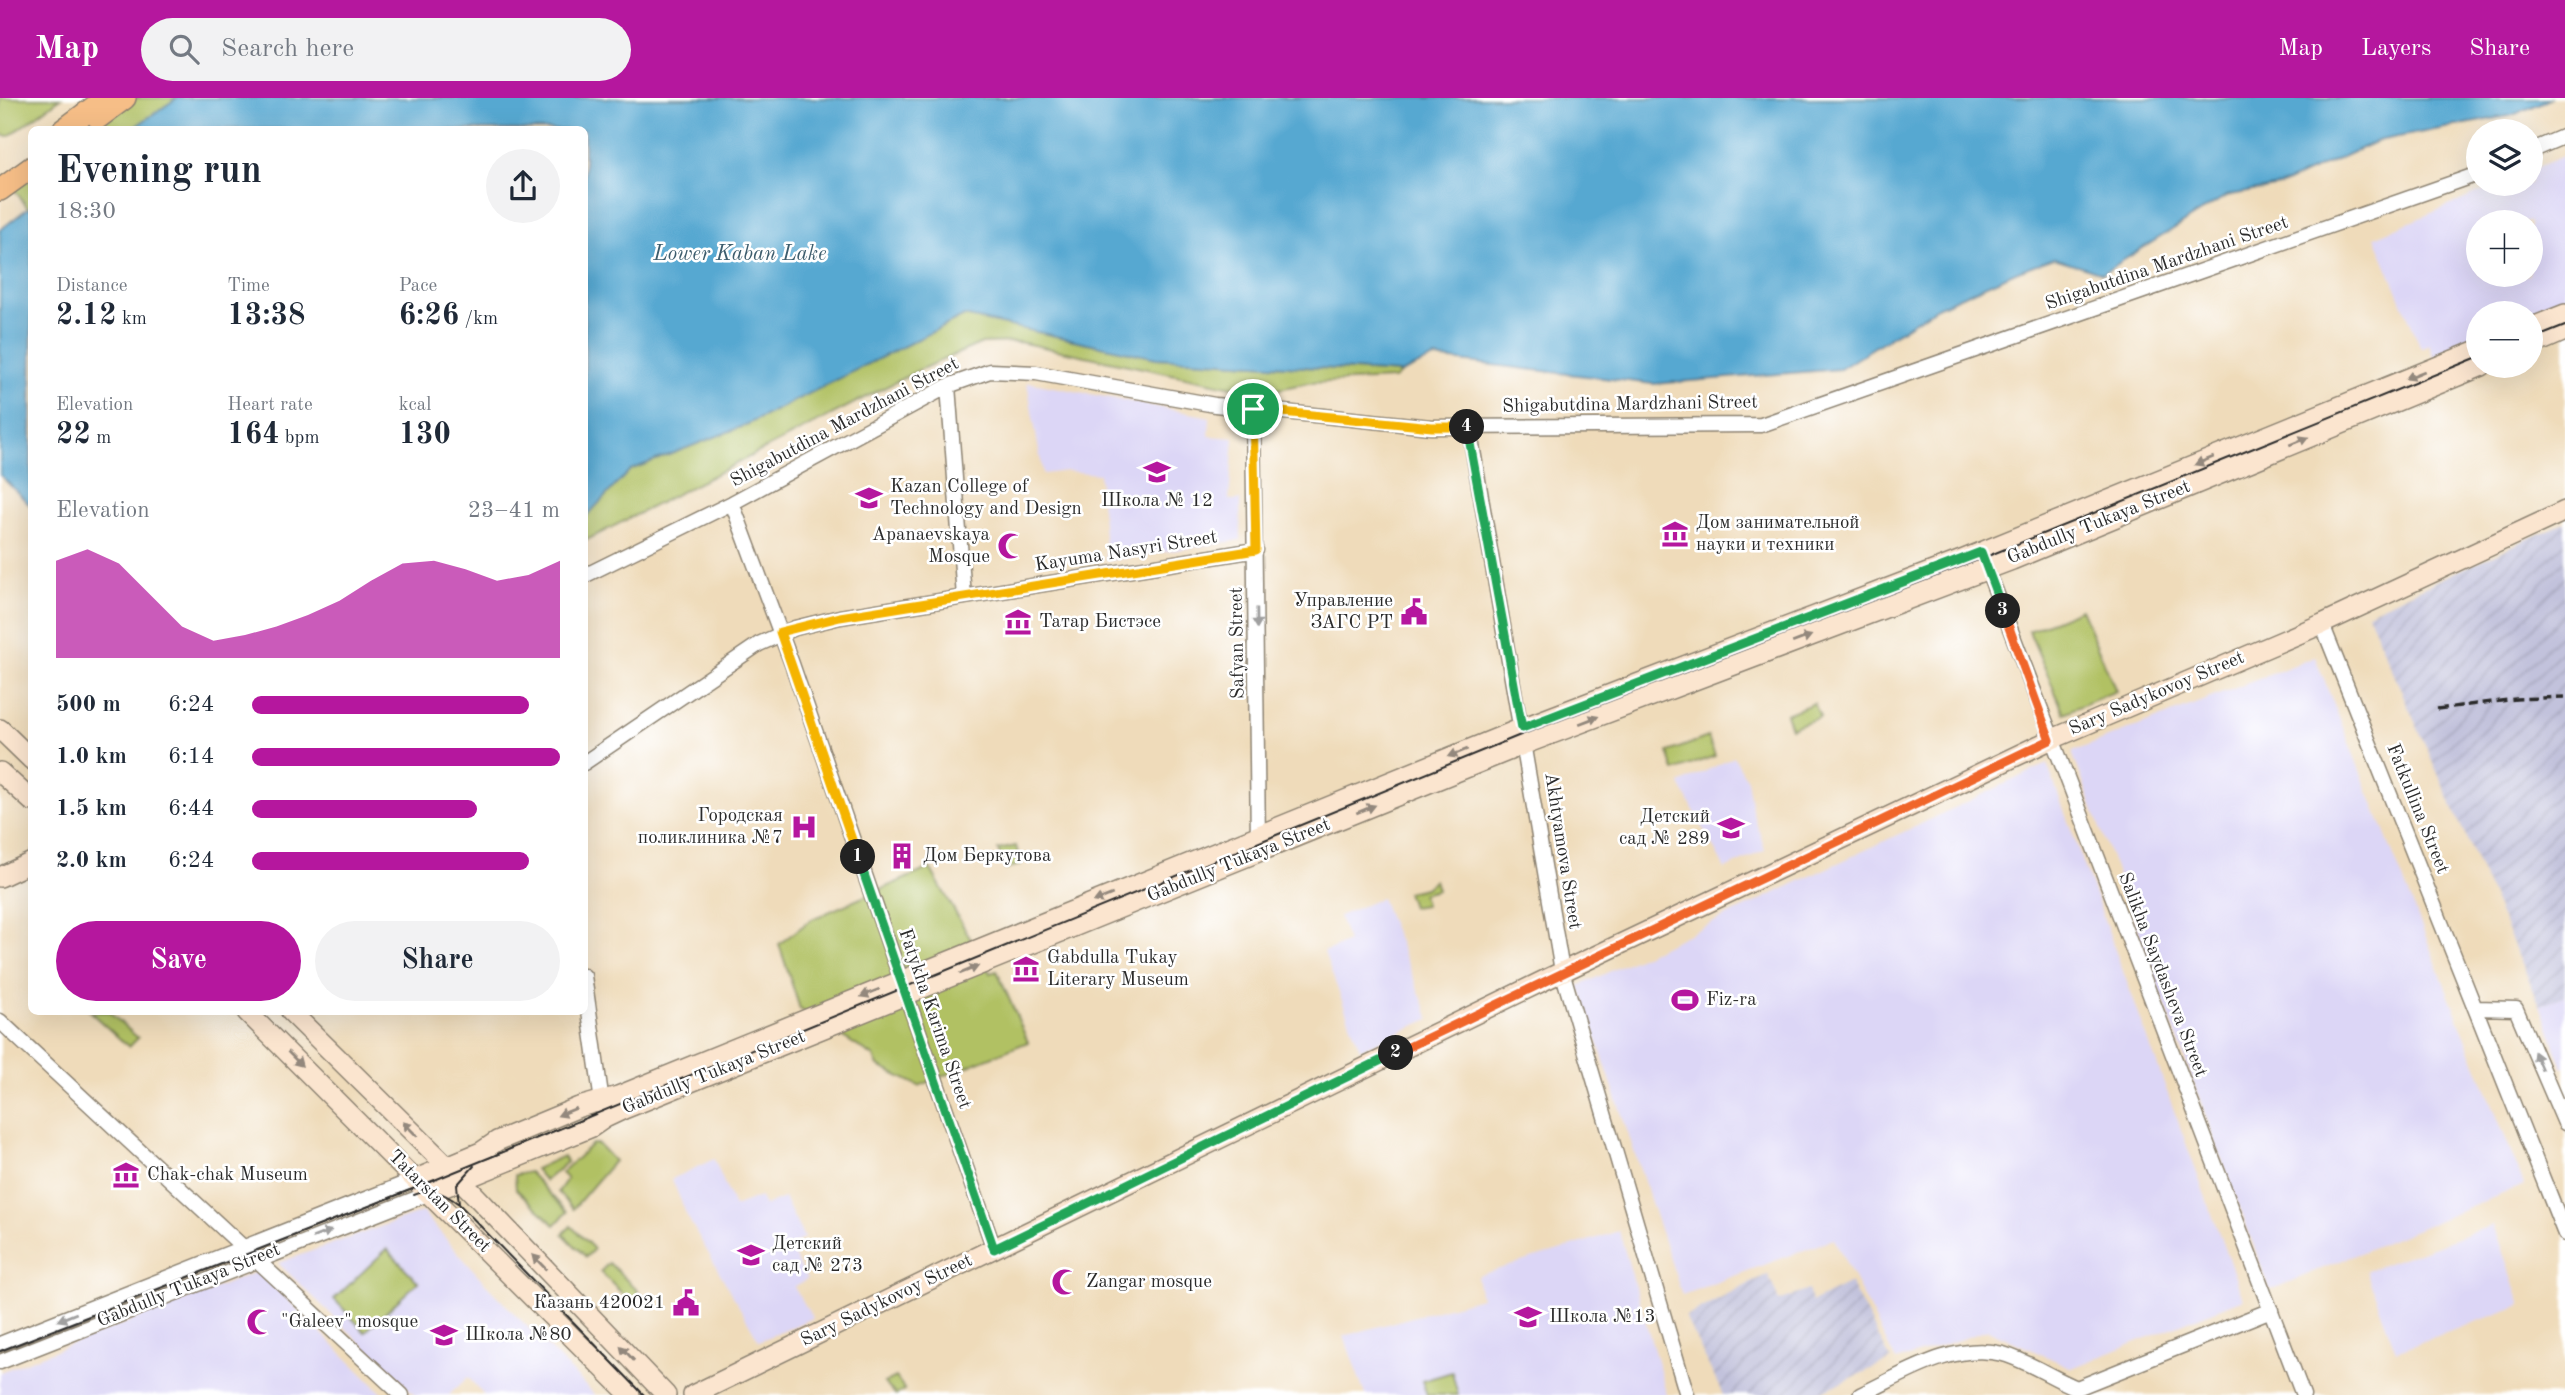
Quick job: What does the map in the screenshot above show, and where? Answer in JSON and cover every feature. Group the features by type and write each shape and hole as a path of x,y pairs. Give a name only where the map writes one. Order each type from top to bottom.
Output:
{"main road":[{"path":"69,126 106,98"},
{"path":"87,126 125,98"},
{"path":"0,176 28,156"},
{"path":"0,190 28,170"},
{"path":"2543,323 2565,314"},
{"path":"2543,340 2565,331"},
{"name":"Gabdully Tukaya Street","path":"1984,561 2466,355"},
{"name":"Gabdully Tukaya Street","path":"423,1186 453,1173 497,1141 579,1107 604,1109 1523,736 1984,561 2466,372"},
{"name":"Sary Sadykovoy Street","path":"692,1395 1562,971 2050,740 2322,624 2565,511"},
{"path":"0,729 28,756"},
{"path":"0,772 28,797"},
{"path":"0,877 28,864"},
{"name":"Tatarstan Street","path":"250,1015 630,1395"},
{"name":"Tatarstan Street","path":"294,1015 453,1173 666,1395"}],"street":[{"path":"2543,145 2565,136"},
{"name":"Shigabutdina Mardzhani Street","path":"588,574 732,503 948,386 990,371 1015,370 1253,409 1432,427 1761,425 2466,178"},
{"path":"948,386 964,597"},
{"name":"Safyan Street","path":"1253,409 1258,845"},
{"name":"Akhtyamova Street","path":"1469,427 1562,971 1687,1395"},
{"name":"Fatykha Karima Street","path":"732,503 792,664 994,1249"},
{"name":"Kayuma Nasyri Street","path":"588,760 780,632 840,617 1256,550"},
{"name":"Salikha Saydasheva Street","path":"1984,561 2050,740 2303,1395"},
{"name":"Fatkullina Street","path":"2322,624 2565,1234"},
{"path":"588,1003 604,1109"},
{"path":"2476,1008 2516,1009 2565,1123"},
{"path":"0,1021 258,1258 402,1395"},
{"name":"Gabdully Tukaya Street","path":"0,1344 244,1246 423,1186"},
{"name":"Gabdully Tukaya Street","path":"0,1362 258,1258 423,1186"},
{"path":"1860,1395 1951,1354 1978,1351 2003,1354 2077,1388 2271,1310"}],"shaded area":[{"path":"2565,155 2565,303 2543,312 2543,301 2466,301 2466,344 2434,358 2429,344 2421,348 2375,237 2472,196 2543,196 2543,165"},
{"name":"Школа № 12","path":"1027,382 1210,417 1209,436 1234,438 1229,500 1240,500 1241,540 1106,561 1099,474 1067,471 1043,474"},
{"path":"2565,522 2565,995 2540,1005 2367,613"},
{"path":"2315,657 2524,1185 2270,1290 2072,752"},
{"name":"Детский сад № 289","path":"1734,757 1747,780 1752,810 1765,850 1725,869 1680,784"},
{"path":"2047,764 2243,1299 2072,1368 1988,1330 1896,1361 1834,1239 1682,1295 1579,986"},
{"path":"1381,898 1430,1019 1360,1049 1324,952 1348,942 1339,916"},
{"path":"2565,995 2565,1067 2563,1068 2540,1005"},
{"name":"Детский сад № 273","path":"714,1159 734,1207 760,1197 764,1206 784,1198 804,1238 789,1247 807,1279 794,1287 813,1318 759,1341 687,1216 672,1179"},
{"name":"Школа №80","path":"422,1212 494,1293 595,1395 484,1395 468,1377 449,1395 415,1395 278,1263"},
{"path":"2493,1225 2522,1305 2396,1351 2366,1271"},
{"name":"Школа №13","path":"1619,1231 1667,1395 1365,1395 1344,1336 1481,1298 1477,1276"},
{"path":"259,1271 384,1395 0,1395 0,1372"},
{"path":"1768,1274 1779,1301 1808,1290 1812,1302 1850,1283 1891,1360 1814,1395 1723,1395 1685,1317"}],"green space":[{"path":"0,98 61,98 9,136 0,135"},
{"path":"134,98 177,98 136,126 97,126"},
{"path":"28,177 28,208 13,188"},
{"path":"964,316 1156,358 1401,373 1394,379 1307,383 1261,393 1019,342 982,343 919,370 588,539 588,514 630,470 748,424"},
{"path":"2081,609 2116,691 2064,713 2029,631"},
{"path":"1814,703 1820,717 1791,728 1786,714"},
{"path":"1708,737 1715,756 1674,771 1668,752"},
{"path":"1016,846 1021,864 1006,870 998,850"},
{"path":"930,868 990,973 997,971 1028,1042 919,1086 878,1066 874,1057 800,1009 779,944 812,919"},
{"path":"1434,880 1437,890 1422,894 1425,905 1412,907 1407,892 1425,888"},
{"path":"93,1015 112,1015 138,1038 129,1047"},
{"path":"592,1144 598,1144 614,1161 573,1209 558,1192 567,1179 561,1173"},
{"path":"563,1156 567,1162 545,1181 535,1169"},
{"path":"529,1172 567,1212 555,1225 516,1189 515,1175"},
{"path":"571,1226 594,1249 586,1257 563,1234"},
{"path":"387,1249 418,1282 365,1332 334,1299"},
{"path":"609,1263 639,1292 630,1301 600,1272"},
{"path":"1452,1372 1458,1395 1427,1395 1422,1381"},
{"path":"896,1377 905,1390 896,1395 884,1383"}],"water":[{"name":"Lower Kaban Lake","path":"177,98 2552,98 2513,115 2492,119 2466,119 2466,124 2377,141 2279,186 2226,196 2103,273 2054,258 2018,271 1937,307 1840,369 1653,384 1434,358 1401,373 1156,358 964,316 748,424 630,470 588,515 588,126 136,126"},
{"path":"28,208 28,503 0,475 0,230"}],"tram line":[{"path":"2543,335 2565,326"},
{"path":"0,1351 415,1188 1523,734 1983,558 2466,362"},
{"path":"459,1204 457,1185 474,1166"},
{"path":"414,1195 438,1192 459,1204 644,1395"}],"railway":[{"path":"2437,709 2516,699 2565,697"}],"place":[{"name":"Школа № 12","path":"1157,472"},
{"name":"Kazan College of Technology and Design","path":"869,498"},
{"name":"Дом занимательной науки и техники","path":"1675,534"},
{"name":"Apanaevskaya Mosque","path":"1011,546"},
{"name":"Управление ЗАГС РТ","path":"1414,612"},
{"name":"Татар Бистэсе","path":"1018,622"},
{"name":"Городская поликлиника №7","path":"804,827"},
{"name":"Детский сад № 289","path":"1731,828"},
{"name":"Дом Беркутова","path":"902,856"},
{"name":"Gabdulla Tukay Literary Museum","path":"1026,969"},
{"name":"Fiz-ra","path":"1685,1000"},
{"name":"Chak-chak Museum","path":"126,1175"},
{"name":"Детский сад № 273","path":"751,1255"},
{"name":"Zangar mosque","path":"1065,1282"},
{"name":"Казань 420021","path":"686,1303"},
{"name":"Школа №13","path":"1528,1317"},
{"name":"\"Galeev\" mosque","path":"260,1322"},
{"name":"Школа №80","path":"444,1335"}],"route":[{"path":"1253,409 1432,427 1469,427 1522,728 1981,552 2050,740 1562,971 994,1249 780,632 840,617 1256,550 1253,409"}]}
